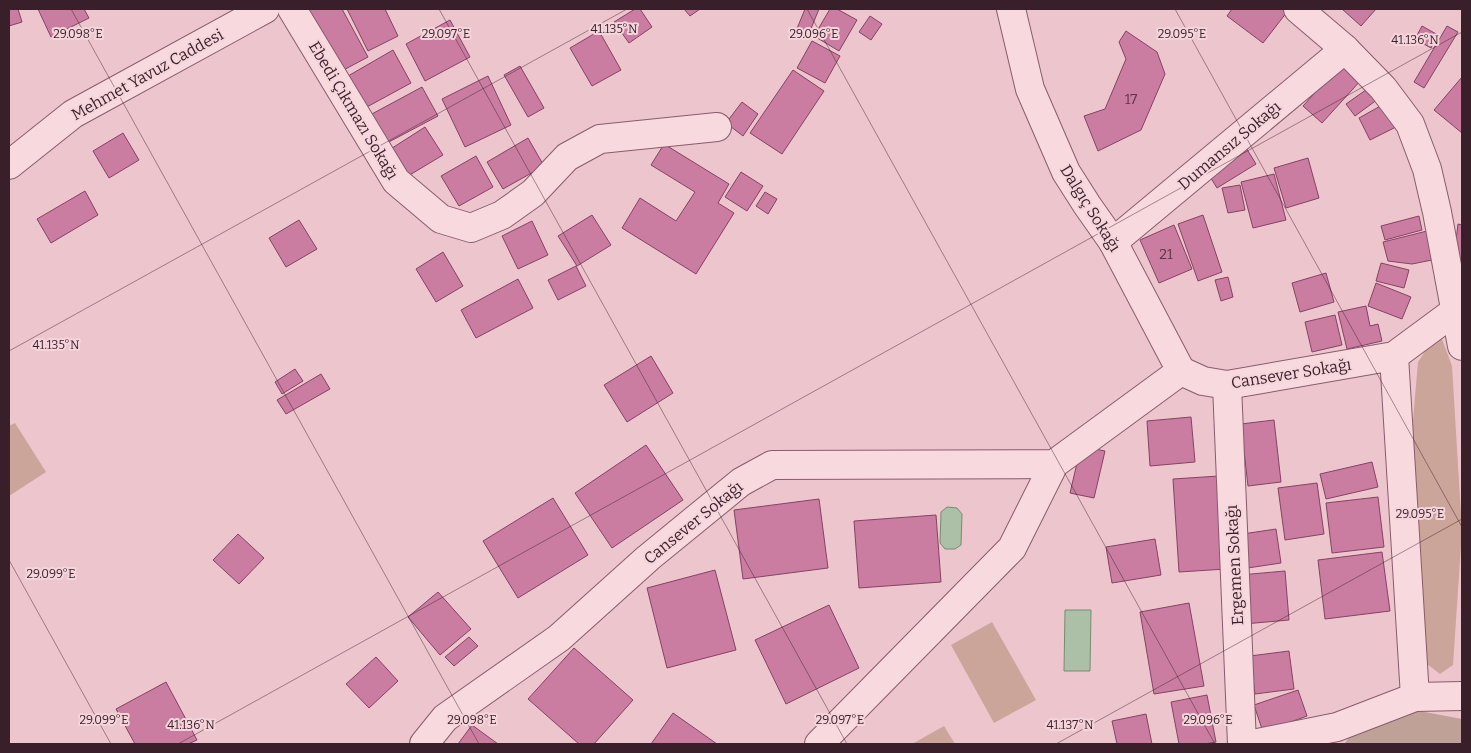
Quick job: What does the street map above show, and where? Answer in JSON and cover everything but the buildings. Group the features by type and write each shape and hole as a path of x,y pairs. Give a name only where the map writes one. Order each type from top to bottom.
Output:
{"street":[{"name":"Mehmet Yavuz Caddesi","path":"9,165 73,114 266,9"},
{"name":"Ebedi Çıkmazı Sokağı","path":"292,9 396,181 441,219 471,228 502,215 533,193 566,157 600,139 717,128"},
{"name":"Dalgıç Sokağı","path":"1011,9 1030,89 1066,172 1086,205 1113,242 1181,372"},
{"path":"1299,9 1345,49 1383,88 1410,124 1429,178 1437,212 1462,346"},
{"name":"Dumansız Sokağı","path":"1113,242 1345,49"},
{"name":"Cansever Sokağı","path":"1181,372 1203,380 1227,385 1394,356 1455,311"},
{"path":"1394,356 1415,697"},
{"path":"819,744 1012,548 1054,464 1181,372"},
{"name":"Ergemen Sokağı","path":"1227,385 1242,744"},
{"name":"Cansever Sokağı","path":"424,744 445,718 559,638 648,558 741,482 772,465 1054,464"},
{"path":"1253,744 1333,736 1415,697 1462,696"}],"shaded area":[{"path":"1439,331 1452,366 1462,531 1453,665 1440,674 1427,664 1422,642 1408,479 1418,362"},
{"path":"15,423 46,472 9,496 9,426"},
{"path":"947,507 957,508 962,514 961,545 955,549 945,549 940,543 941,512"},
{"path":"1065,610 1091,610 1090,671 1064,671"},
{"path":"992,622 1036,700 994,723 951,645"},
{"path":"1419,711 1462,719 1462,744 1344,744 1356,729"},
{"path":"944,726 955,744 912,744"}]}
